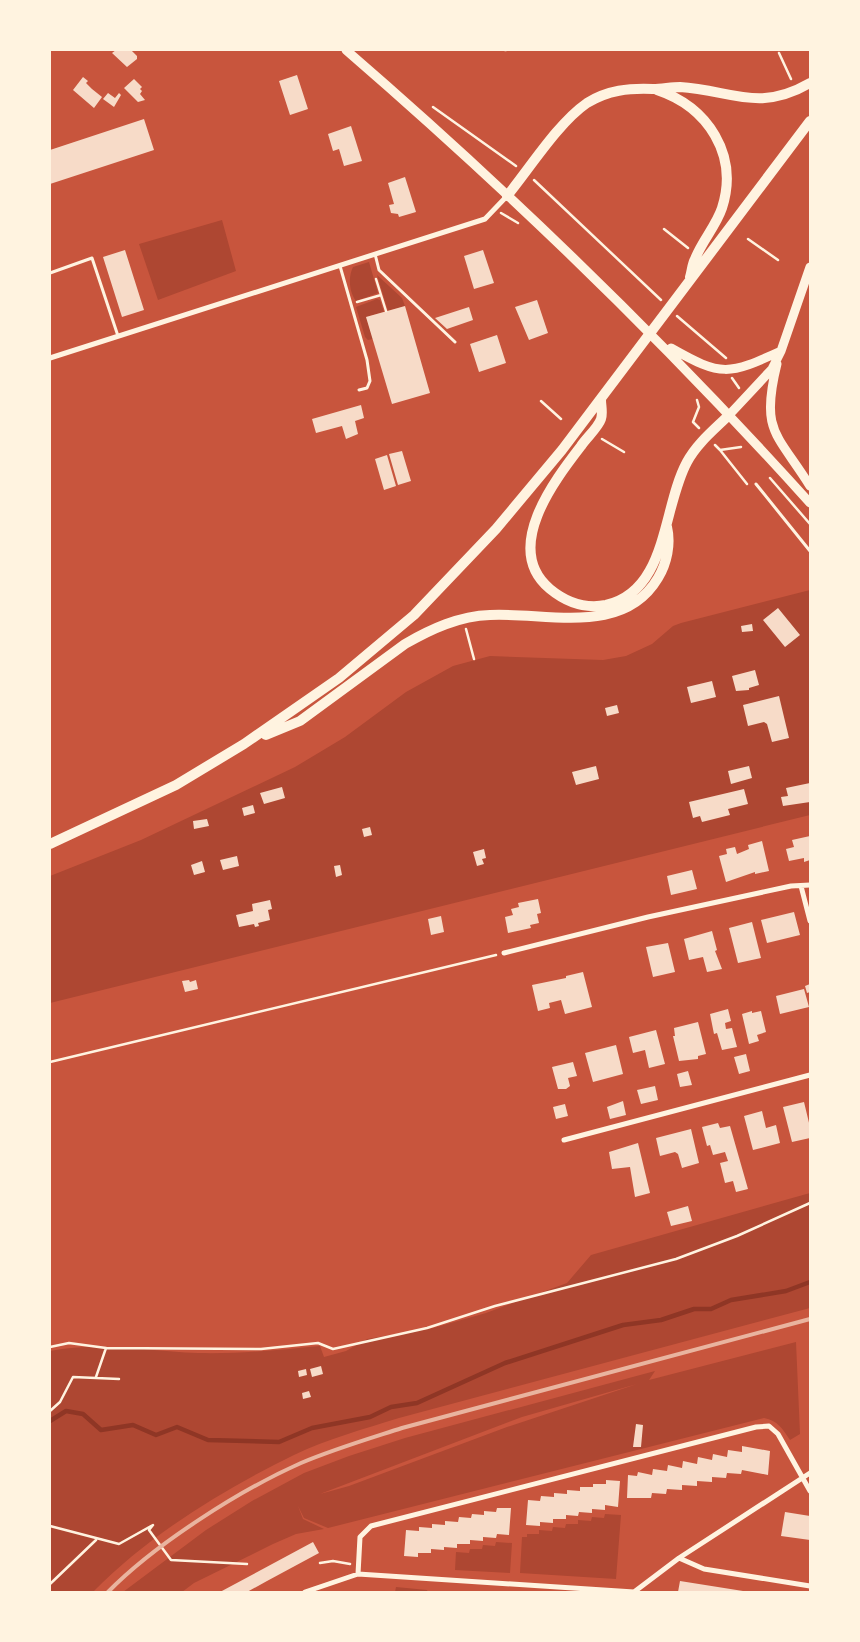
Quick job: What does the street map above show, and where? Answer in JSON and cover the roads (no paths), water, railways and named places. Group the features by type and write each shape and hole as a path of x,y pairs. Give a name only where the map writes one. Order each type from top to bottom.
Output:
{"main road":[{"path":"346,50 507,196 662,344 730,414 810,503"},
{"path":"507,196 569,118 588,103 622,90 680,87 733,97 762,98 790,92 810,82"},
{"path":"654,89 679,99 700,115 717,137 726,163 726,191 722,209 695,259 688,284"},
{"path":"50,844 176,785 244,744 339,678 420,609 496,529 602,399 810,120"},
{"path":"810,267 781,351 771,390 771,422 780,444 810,486"},
{"path":"662,344 702,366 721,370 732,370 748,366 781,351"},
{"path":"602,399 601,419 557,477 538,514 531,540 536,570 548,588 578,605 597,606 617,602 628,597 649,574 667,527 674,493 688,461 706,437 747,398 772,368 781,351"},
{"path":"244,744 300,721 404,644 453,621 489,615 566,618 605,616 626,610 648,593 661,573 669,545 667,527"}],"street":[{"path":"50,358 485,219 496,210 507,196"},
{"path":"504,953 648,917 791,886 810,885"},
{"path":"801,886 810,922"},
{"path":"564,1140 810,1075"},
{"path":"358,1574 360,1537 371,1526 756,1427 770,1426 778,1434 810,1491"},
{"path":"305,1592 358,1574 634,1592 678,1558 810,1473"},
{"path":"678,1558 704,1569 810,1586"},
{"path":"531,1592 532,1585"}],"lane":[{"path":"372,255 379,270 455,342"},
{"path":"50,273 92,258 118,336"},
{"path":"340,266 367,360 370,380 367,388 360,390"},
{"path":"756,484 810,551"}],"waterway":[{"path":"50,1421 66,1411 83,1414 101,1430 133,1425 156,1435 177,1427 208,1440 279,1442 312,1428 370,1417 391,1407 417,1403 505,1363 623,1325 661,1320 694,1309 711,1309 731,1300 786,1291 810,1282"}],"railway":[{"path":"108,1592 149,1555 199,1520 277,1474 313,1458 402,1428 810,1319"}]}
